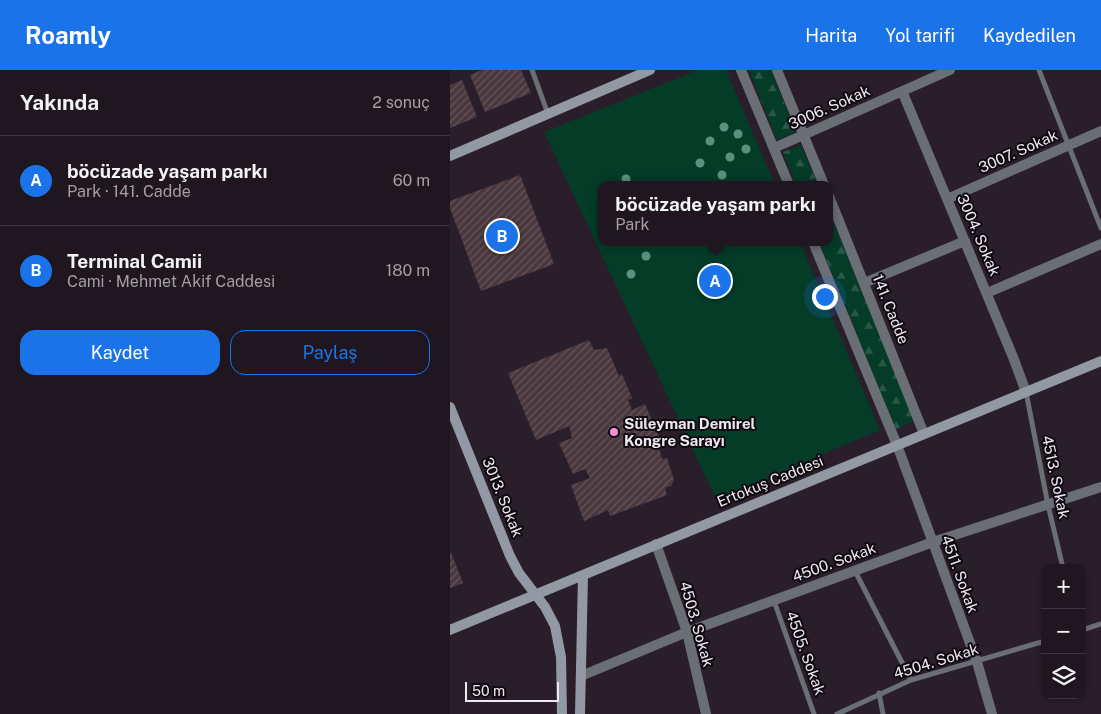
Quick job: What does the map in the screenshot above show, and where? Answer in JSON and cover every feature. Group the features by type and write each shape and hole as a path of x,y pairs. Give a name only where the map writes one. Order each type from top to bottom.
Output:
{"main road":[{"path":"450,156 650,70"},
{"name":"Ertokuş Caddesi","path":"450,630 1101,360"},
{"name":"3013. Sokak","path":"450,407 510,556 519,573 551,616 558,638 562,682 562,714"},
{"path":"580,714 583,575"}],"street":[{"path":"742,70 788,181"},
{"path":"777,70 822,181"},
{"name":"3006. Sokak","path":"774,148 950,70"},
{"name":"3004. Sokak","path":"902,91 1026,392"},
{"name":"3007. Sokak","path":"947,199 1101,132"},
{"name":"141. Cadde","path":"833,206 924,434"},
{"path":"864,283 965,241"},
{"path":"986,293 1101,244"},
{"path":"815,246 897,445"},
{"name":"4511. Sokak","path":"897,445 977,662 992,714"},
{"name":"4500. Sokak","path":"581,676 687,632 933,542 1101,487"},
{"name":"4503. Sokak","path":"656,544 687,632 706,714"}],"lane":[{"path":"532,70 548,114"},
{"path":"1039,70 1101,228"},
{"name":"4513. Sokak","path":"1026,392 1062,564"},
{"path":"855,571 910,680"},
{"name":"4505. Sokak","path":"774,601 814,714"},
{"path":"1086,629 1101,624"},
{"name":"4504. Sokak","path":"837,714 910,680 1041,642"},
{"path":"879,693 883,714"}],"green space":[{"path":"698,70 726,70 773,181 598,181 598,246 802,246 880,430 716,499 544,132"},
{"path":"749,70 771,70 796,132 777,140"},
{"path":"801,145 816,181 794,181 783,152"},
{"path":"833,221 914,421 896,429 821,246 833,246"}],"building":[{"path":"482,70 521,70 531,93 485,112 470,75"},
{"path":"462,80 477,117 450,128 450,85"},
{"path":"520,175 554,264 481,291 450,208 450,201"},
{"name":"Süleyman Demirel Kongre Sarayı","path":"589,340 594,350 607,348 619,376 622,374 632,398 628,400 632,410 645,404 663,446 659,448 662,459 667,458 674,480 671,486 665,488 667,495 610,516 608,510 584,521 571,485 590,478 585,469 573,474 559,443 572,438 569,426 536,440 508,373"},
{"path":"450,550 463,583 450,588"}],"place":[{"name":"Terminal Camii","path":"502,236"},
{"name":"böcüzade yaşam parkı","path":"715,281"},
{"name":"Süleyman Demirel Kongre Sarayı","path":"614,432"}]}
